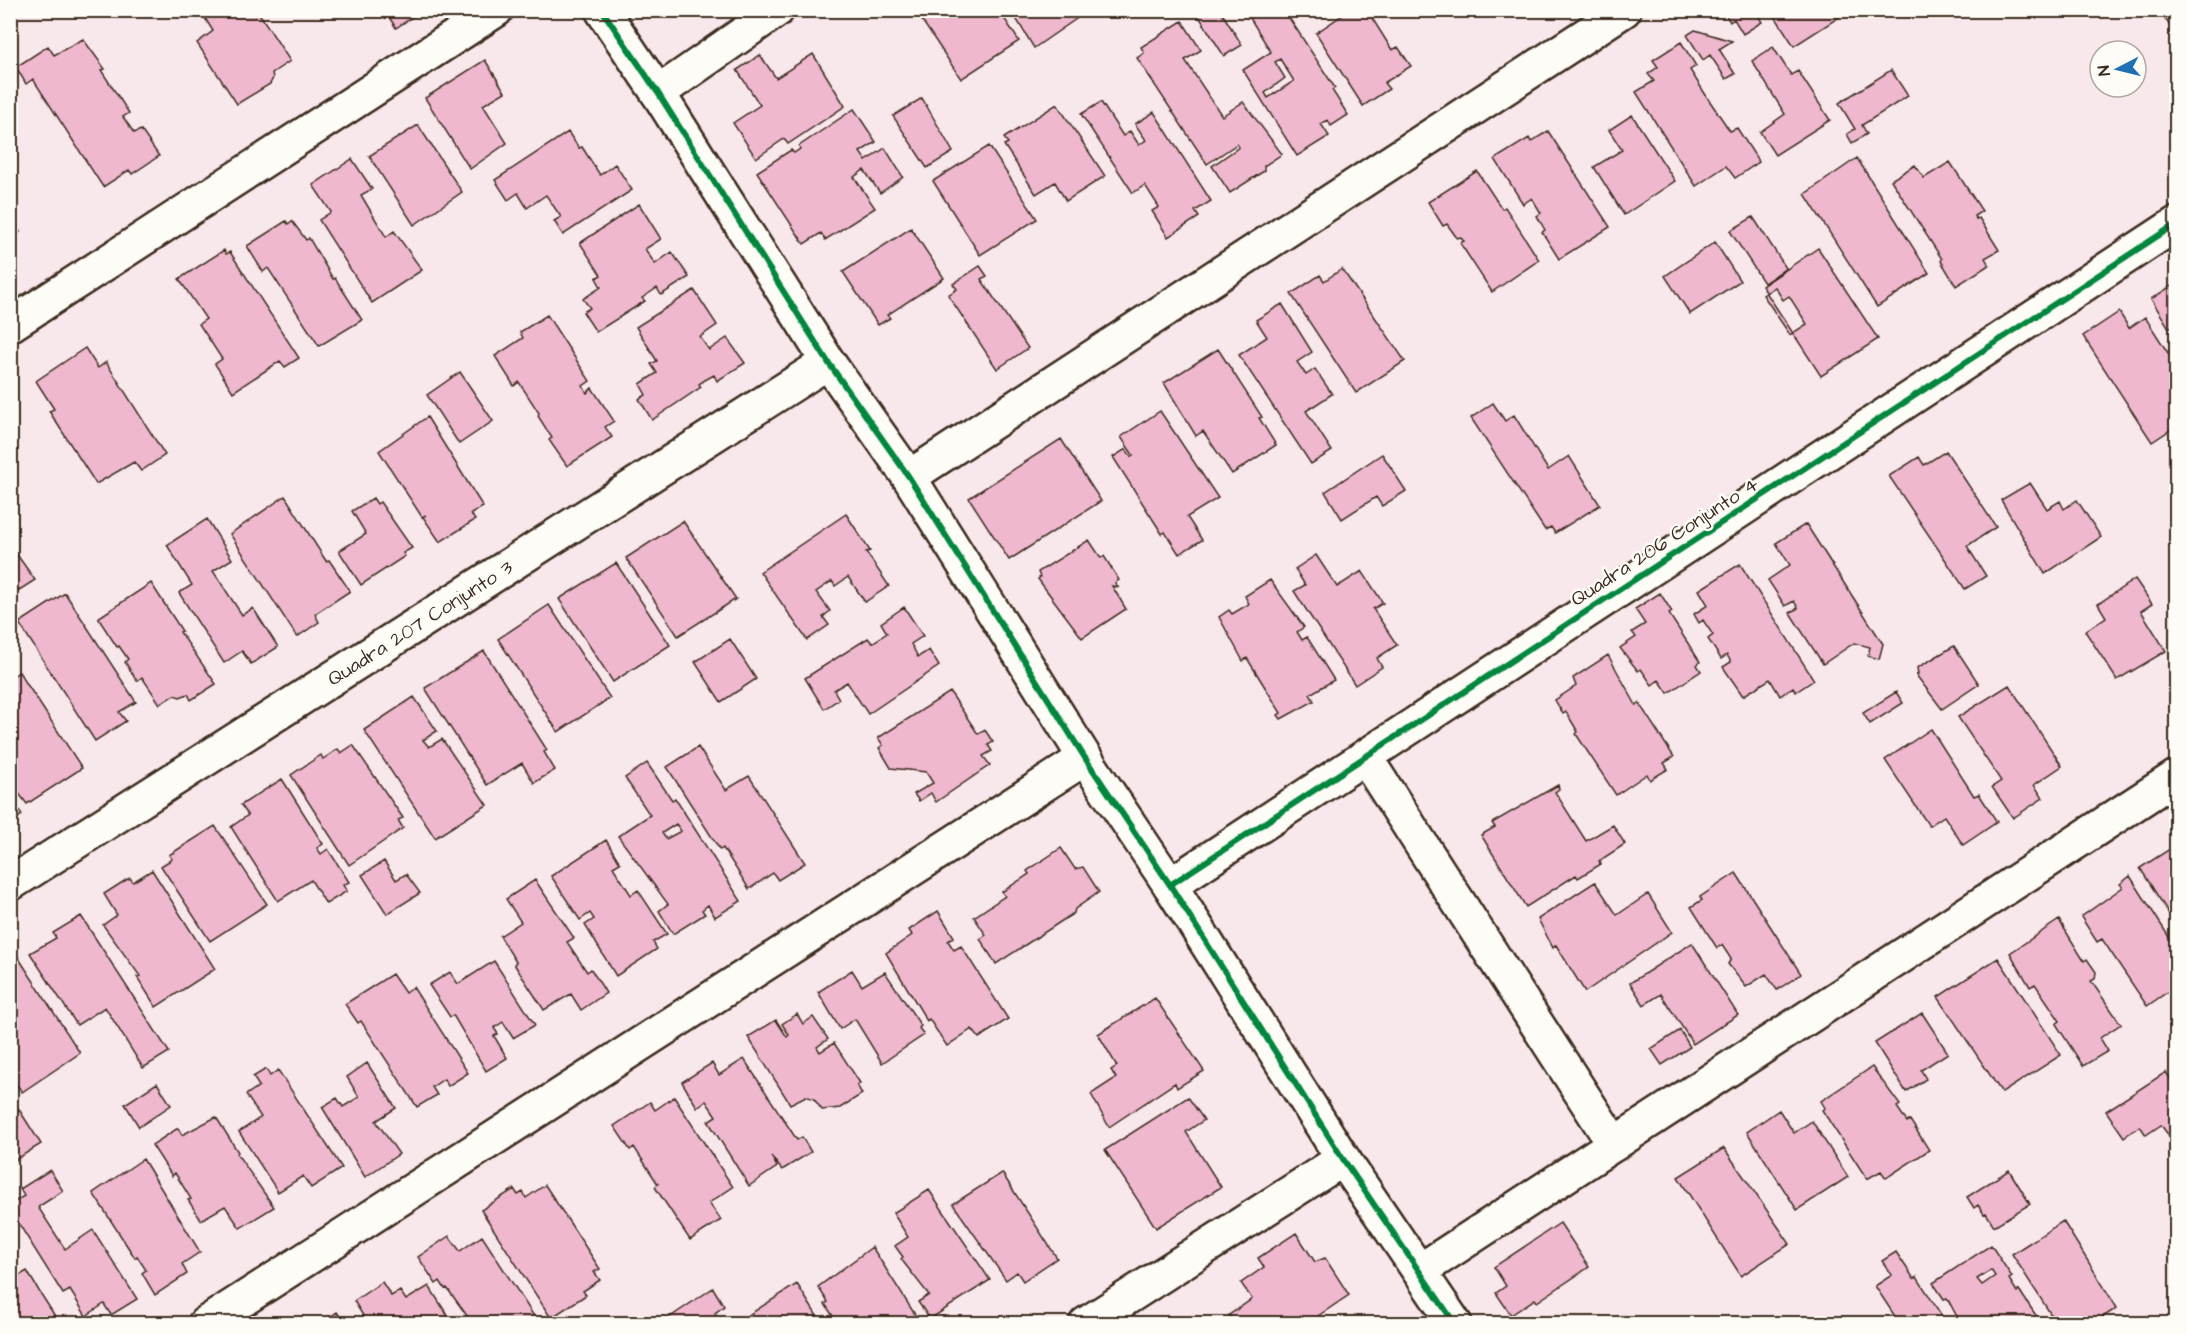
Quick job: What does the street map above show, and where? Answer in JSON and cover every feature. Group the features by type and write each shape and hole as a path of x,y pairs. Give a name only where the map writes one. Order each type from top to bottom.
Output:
{"street":[{"path":"10,325 496,10"},
{"path":"602,10 658,93 828,362 909,477 1085,758 1170,885 1343,1159 1421,1270 1455,1323"},
{"path":"658,93 777,10"},
{"path":"909,477 1624,10"},
{"name":"Quadra 206 Conjunto 4","path":"1170,885 2176,224"},
{"name":"Quadra 207 Conjunto 3","path":"10,884 828,362"},
{"path":"1365,757 1614,1144"},
{"path":"205,1323 1085,758"},
{"path":"1421,1270 2176,777"},
{"path":"1086,1323 1343,1159"}],"building":[{"path":"200,10 257,10 290,61 272,73 273,78 270,84 237,104 197,43 213,31"},
{"path":"386,10 423,10 396,28 385,11"},
{"path":"915,10 999,10 1019,41 961,79"},
{"path":"1011,10 1089,10 1034,48"},
{"path":"1195,10 1220,10 1242,45 1224,56"},
{"path":"1245,10 1284,10 1335,88 1332,90 1348,115 1331,126 1328,120 1321,124 1329,136 1297,156 1243,70 1271,52","holes":["1280,59 1294,81 1268,98 1265,93 1285,78 1275,62"]},
{"path":"1350,10 1367,10 1392,50 1398,47 1411,66 1384,83 1389,89 1363,106 1316,33"},
{"path":"1723,10 1755,10 1762,22 1743,34 1734,19 1730,22"},
{"path":"1771,10 1840,10 1841,16 1794,46"},
{"path":"2160,10 2176,10 2176,36"},
{"path":"1182,21 1201,50 1185,60 1222,116 1243,102 1282,154 1264,166 1264,171 1230,193 1212,166 1239,147 1237,144 1207,164 1137,58 1144,53 1141,47"},
{"path":"1695,30 1732,41 1719,49 1735,74 1726,79 1710,55 1703,60 1687,35"},
{"path":"83,39 105,69 101,70 129,113 123,117 134,133 141,130 159,156 132,174 129,170 103,187 33,79 26,84 16,67 48,46 54,55"},
{"path":"1681,42 1696,66 1690,70 1709,100 1730,131 1737,128 1759,162 1735,178 1726,166 1696,186 1636,92 1654,81 1648,74 1658,67 1653,60"},
{"path":"1773,47 1791,75 1798,71 1830,120 1775,155 1760,132 1785,114 1752,61"},
{"path":"813,54 845,106 788,144 784,139 756,158 733,123 760,105 737,70 760,55 776,78"},
{"path":"485,60 505,92 483,105 507,143 470,169 425,98"},
{"path":"1891,70 1908,96 1862,125 1867,134 1852,143 1847,134 1855,129 1839,103"},
{"path":"922,98 953,152 927,168 893,116"},
{"path":"1101,102 1123,136 1130,131 1139,145 1146,140 1135,124 1154,112 1211,201 1195,211 1199,217 1168,237 1152,211 1159,207 1145,185 1133,193 1081,114"},
{"path":"1057,104 1105,176 1066,201 1055,182 1036,194 1004,145 1008,143 1004,138"},
{"path":"854,109 876,142 860,152 866,161 885,148 903,177 880,193 864,170 854,177 875,208 825,240 821,233 804,244 757,172 791,150 794,153 800,149 799,146"},
{"path":"1632,115 1675,181 1624,215 1594,167 1622,150 1609,130"},
{"path":"418,125 462,192 414,225 369,156"},
{"path":"1548,131 1610,227 1559,259 1542,232 1545,230 1537,216 1541,213 1532,198 1523,204 1495,159 1529,138 1531,142"},
{"path":"568,132 579,148 582,147 600,175 615,164 632,190 563,235 554,221 561,217 546,195 527,208 518,193 508,200 495,180"},
{"path":"989,146 1037,219 980,255 933,181"},
{"path":"1857,158 1929,273 1877,307 1805,194"},
{"path":"352,159 372,189 361,195 386,237 394,231 422,270 372,303 319,220 331,212 313,185"},
{"path":"1950,162 1982,211 1974,216 1976,219 1979,218 1999,250 1985,258 1989,265 1956,286 1941,261 1942,259 1891,180 1915,165 1924,178"},
{"path":"1477,171 1502,209 1505,207 1539,260 1492,292 1460,243 1464,241 1460,237 1457,238 1447,224 1443,226 1428,202"},
{"path":"639,204 661,239 645,249 655,264 672,252 689,277 661,295 657,288 642,298 645,301 596,332 583,312 590,308 583,299 601,287 596,278 601,275 580,243"},
{"path":"1753,217 1786,268 1764,283 1730,231"},
{"path":"10,218 20,232 10,239"},
{"path":"286,221 288,224 292,221 306,240 309,238 333,279 335,278 362,320 319,346 268,268 263,272 247,246"},
{"path":"911,228 944,278 887,315 890,318 878,325 843,272"},
{"path":"1715,242 1740,281 1690,314 1665,276"},
{"path":"1818,248 1878,339 1821,376 1762,286"},
{"path":"224,250 226,254 230,252 299,358 285,367 280,361 233,392 215,364 222,359 199,324 206,319 179,279"},
{"path":"980,266 987,276 981,279 1028,348 997,369 948,295 957,289 953,284"},
{"path":"1342,269 1405,361 1356,393 1291,294 1320,275 1324,281"},
{"path":"2176,283 2176,334 2172,326 2169,328 2151,299"},
{"path":"1775,287 1783,300 1789,296 1807,324 1790,335 1763,295"},
{"path":"694,290 717,325 700,337 709,350 727,338 745,363 717,381 714,375 705,380 699,384 701,387 652,420 639,399 646,395 640,384 657,373 651,364 657,361 636,327"},
{"path":"1282,304 1312,352 1297,362 1306,375 1315,369 1332,394 1306,411 1332,451 1311,464 1239,355 1267,337 1256,320"},
{"path":"2119,312 2129,328 2145,317 2168,353 2170,351 2176,361 2176,426 2152,442 2083,336"},
{"path":"547,315 590,381 583,386 587,393 592,388 614,421 605,427 612,437 567,466 549,440 552,438 519,382 514,386 495,356 523,338 520,332"},
{"path":"85,348 98,368 106,362 165,455 141,471 134,462 96,484 49,411 54,409 36,381"},
{"path":"1218,349 1262,417 1259,418 1276,445 1232,474 1203,431 1196,436 1164,383"},
{"path":"460,372 493,421 459,444 427,395"},
{"path":"1493,403 1505,421 1514,415 1548,470 1569,456 1600,505 1555,533 1551,527 1545,530 1471,418"},
{"path":"1160,411 1218,498 1187,517 1202,540 1179,554 1165,532 1162,534 1113,457 1126,449 1131,457 1133,455 1121,437"},
{"path":"427,417 483,507 471,514 475,520 440,542 423,517 426,515 422,517 379,451"},
{"path":"1061,439 1101,501 1009,560 969,498"},
{"path":"1946,451 1996,527 1967,546 1986,576 1965,589 1889,476 1919,457 1924,465"},
{"path":"1382,454 1406,491 1382,506 1376,497 1342,519 1325,492"},
{"path":"2030,483 2047,509 2060,501 2064,509 2077,500 2101,537 2045,574 2001,500"},
{"path":"285,496 326,561 329,560 350,591 315,614 319,622 297,637 230,534"},
{"path":"373,498 377,504 380,502 412,548 403,553 405,556 361,585 339,551 366,534 352,511"},
{"path":"846,514 870,551 866,552 889,586 865,602 848,577 835,586 832,581 816,592 830,611 823,617 829,625 807,640 760,572"},
{"path":"207,519 232,559 213,571 242,615 253,608 278,647 251,664 242,651 224,663 179,593 192,585 167,545"},
{"path":"683,521 736,599 678,636 626,558"},
{"path":"1806,524 1883,644 1879,659 1868,656 1870,647 1854,643 1823,664 1790,613 1798,608 1794,601 1785,606 1768,580 1790,565 1776,543"},
{"path":"1089,540 1101,558 1104,556 1119,580 1115,583 1118,587 1112,586 1126,609 1082,638 1038,579 1040,577 1038,572"},
{"path":"10,545 35,580 10,596"},
{"path":"1316,555 1337,587 1362,571 1383,603 1373,609 1397,645 1377,658 1382,667 1355,685 1294,591 1305,585 1295,569"},
{"path":"616,563 670,645 613,682 559,599"},
{"path":"1740,564 1814,680 1796,692 1793,687 1780,696 1770,679 1743,696 1723,667 1731,662 1727,655 1721,659 1708,639 1713,635 1703,620 1699,623 1694,614 1708,605 1699,590"},
{"path":"2135,579 2152,604 2141,611 2166,651 2117,680 2085,631 2106,617 2098,604"},
{"path":"1270,580 1304,627 1297,632 1302,640 1307,637 1334,680 1310,694 1314,701 1281,719 1278,715 1281,713 1247,658 1243,661 1219,617 1229,610 1232,614 1249,604 1245,596"},
{"path":"151,583 182,631 180,632 216,684 191,700 188,694 180,697 174,695 160,704 142,677 137,681 125,662 128,659 98,618"},
{"path":"65,593 136,702 119,712 126,721 95,741 19,623"},
{"path":"1660,593 1672,612 1669,614 1700,662 1697,665 1701,671 1668,693 1659,680 1652,685 1641,669 1638,671 1620,648 1636,637 1632,632 1645,624 1635,609"},
{"path":"549,605 610,698 558,732 498,639"},
{"path":"904,607 923,636 911,644 918,657 929,650 939,666 868,714 847,682 834,690 839,699 824,709 805,678 868,638 872,643 887,633 881,623"},
{"path":"730,639 756,679 721,702 695,662"},
{"path":"1954,646 1979,684 1942,709 1916,675 1918,674 1917,668"},
{"path":"484,651 547,750 544,752 555,770 534,783 522,763 487,785 425,688"},
{"path":"1608,655 1636,705 1639,703 1674,757 1664,763 1668,769 1650,780 1647,774 1616,795 1576,734 1578,732 1566,712 1563,714 1555,700 1576,686 1573,678"},
{"path":"19,672 82,768 27,804 10,782 10,678"},
{"path":"2009,685 2062,766 2034,785 2043,798 2013,818 1992,787 2001,781 1958,717"},
{"path":"950,692 978,734 985,730 993,742 988,745 992,751 983,756 990,765 936,802 931,793 919,801 914,794 933,783 926,772 891,768 879,748 883,745 878,738"},
{"path":"1896,692 1903,703 1870,724 1863,713"},
{"path":"414,697 437,731 423,740 429,747 442,739 487,805 435,838 364,730"},
{"path":"1931,729 1974,796 1979,794 1997,822 1963,845 1944,816 1929,826 1885,760"},
{"path":"353,745 403,818 398,820 403,828 349,865 291,775 321,755 323,759 338,749 341,753"},
{"path":"698,747 726,790 749,776 805,863 778,880 773,873 749,889 723,848 720,850 667,767"},
{"path":"647,763 672,800 675,798 741,901 715,917 708,905 702,910 705,914 673,934 659,911 668,904 618,836 650,815 625,778","holes":["676,824 681,831 666,839 662,833"]},
{"path":"282,779 323,844 317,848 321,854 328,849 349,882 343,885 347,891 326,904 311,880 278,901 231,827 248,815 241,805"},
{"path":"1558,785 1559,789 1555,792 1586,841 1613,825 1625,844 1599,861 1601,864 1578,878 1576,875 1526,907 1481,835 1495,827 1492,823"},
{"path":"12,799 22,815 10,823 10,800"},
{"path":"215,826 267,904 210,941 161,866 172,859 169,855"},
{"path":"606,840 620,863 613,867 631,895 638,890 667,934 653,942 657,949 616,976 585,925 594,919 590,913 580,920 551,876"},
{"path":"2176,845 2176,925 2140,868"},
{"path":"1061,848 1075,869 1083,867 1099,892 1075,909 1074,913 996,964 980,939 986,935 974,917 1005,896 1002,892 1029,874 1027,871"},
{"path":"384,861 396,880 406,874 420,893 387,914 362,875"},
{"path":"152,870 215,969 156,1007 137,977 140,976 103,925 117,915 104,894 130,878 133,882"},
{"path":"1736,873 1801,974 1777,990 1766,974 1746,987 1728,964 1731,959 1722,945 1717,948 1691,907 1702,900 1700,897"},
{"path":"2130,876 2176,948 2176,986 2147,1006 2102,939 2097,942 2081,917 2123,887 2120,884"},
{"path":"535,880 574,938 567,942 587,972 591,969 606,993 581,1010 571,994 544,1010 514,964 516,962 500,936 521,922 506,899"},
{"path":"1595,882 1617,915 1648,894 1672,932 1585,992 1556,945 1553,948 1538,919"},
{"path":"938,911 954,937 948,941 954,950 961,946 1008,1019 979,1038 972,1029 947,1046 929,1019 927,1021 886,953 912,935 909,930"},
{"path":"81,916 169,1052 143,1068 105,1007 77,1025 30,953 56,938 53,933"},
{"path":"2059,920 2084,961 2087,959 2096,972 2095,979 2091,981 2121,1024 2100,1038 2108,1051 2083,1066 2056,1024 2060,1021 2035,984 2030,987 2010,953"},
{"path":"1692,943 1738,1015 1693,1044 1661,994 1644,1005 1630,983"},
{"path":"16,954 80,1053 22,1092 10,1075 10,957"},
{"path":"1998,958 2061,1055 2002,1093 1938,997"},
{"path":"494,961 535,1025 513,1038 503,1022 494,1028 498,1034 494,1036 507,1058 486,1071 453,1015 450,1017 429,985 450,972 458,984"},
{"path":"852,970 862,986 885,972 921,1026 919,1028 924,1035 882,1063 855,1019 840,1029 818,992"},
{"path":"392,974 405,993 413,987 468,1073 448,1086 444,1079 432,1087 437,1095 417,1107 361,1021 358,1023 345,1004"},
{"path":"1155,998 1204,1071 1177,1088 1175,1083 1109,1127 1091,1094 1116,1078 1111,1070 1117,1066 1098,1034"},
{"path":"1922,1013 1948,1053 1921,1070 1926,1079 1906,1092 1875,1043"},
{"path":"797,1014 803,1024 813,1017 828,1039 817,1047 820,1052 834,1043 860,1083 857,1085 862,1094 840,1108 822,1110 814,1099 806,1096 790,1104 748,1037 776,1020 787,1037 789,1035 782,1024"},
{"path":"1680,1030 1690,1047 1662,1065 1651,1049"},
{"path":"744,1059 797,1140 802,1137 811,1152 782,1170 771,1156 777,1167 749,1186 708,1121 716,1116 706,1101 697,1107 682,1082 712,1063 719,1075"},
{"path":"367,1063 396,1108 376,1121 399,1154 365,1177 322,1107 337,1098 343,1107 359,1097 347,1077"},
{"path":"1872,1067 1900,1105 1897,1107 1907,1122 1910,1120 1929,1150 1886,1178 1881,1171 1867,1179 1822,1110 1825,1108 1821,1101"},
{"path":"266,1069 270,1076 278,1070 342,1168 311,1188 303,1176 278,1192 239,1132 261,1117 246,1095 259,1086 253,1077"},
{"path":"2166,1072 2176,1088 2176,1136 2172,1140 2161,1125 2146,1135 2140,1126 2124,1137 2106,1111"},
{"path":"157,1083 171,1105 139,1127 125,1104"},
{"path":"674,1097 733,1187 709,1203 721,1220 690,1240 655,1187 658,1184 634,1147 630,1150 614,1126 650,1102 655,1110"},
{"path":"1188,1097 1204,1120 1186,1132 1221,1187 1156,1228 1105,1150"},
{"path":"18,1108 41,1144 12,1162 10,1113"},
{"path":"1779,1110 1794,1133 1812,1121 1848,1177 1797,1210 1747,1132"},
{"path":"216,1117 238,1152 237,1154 274,1207 240,1228 225,1206 201,1220 175,1173 172,1176 152,1145 178,1128 182,1135"},
{"path":"1724,1148 1790,1244 1741,1276 1678,1177"},
{"path":"143,1159 200,1252 182,1264 187,1274 155,1295 142,1273 146,1270 137,1256 135,1258 93,1193"},
{"path":"50,1170 63,1191 38,1207 65,1249 93,1230 137,1299 111,1315 104,1304 86,1316 70,1290 63,1294 12,1213 16,1212 11,1204 24,1196 20,1189"},
{"path":"2009,1170 2030,1204 1994,1226 1986,1213 1984,1214 1978,1205 1974,1208 1967,1197"},
{"path":"1002,1173 1057,1258 1023,1281 1017,1272 1006,1280 953,1204"},
{"path":"545,1185 600,1269 594,1272 600,1280 583,1291 586,1295 551,1318 481,1210 514,1189 518,1195 523,1192 526,1198"},
{"path":"929,1190 990,1280 930,1319 918,1302 929,1295 901,1259 903,1257 895,1246 908,1237 893,1213"},
{"path":"2063,1221 2117,1308 2092,1324 2057,1324 2012,1254"},
{"path":"1560,1223 1589,1267 1537,1302 1535,1299 1511,1315 1496,1293 1506,1286 1494,1267"},
{"path":"1296,1233 1315,1262 1325,1258 1349,1295 1306,1324 1235,1324 1229,1315 1252,1299 1241,1283 1264,1267 1258,1258"},
{"path":"449,1236 460,1251 482,1236 539,1324 473,1324 447,1288 445,1289 440,1281 436,1284 418,1257"},
{"path":"1991,1245 2012,1277 2009,1279 2017,1292 2019,1290 2039,1320 2038,1324 1961,1324 1947,1298 1944,1299 1933,1283","holes":["1991,1270 1995,1276 1982,1285 1977,1279"]},
{"path":"872,1247 921,1324 838,1324 825,1304 828,1302 818,1287"},
{"path":"1896,1252 1914,1279 1917,1277 1947,1324 1900,1324 1875,1286 1892,1275 1882,1261"},
{"path":"27,1271 60,1324 10,1324 10,1281"},
{"path":"382,1282 391,1296 400,1291 406,1300 429,1286 453,1324 368,1324 354,1301"},
{"path":"797,1284 822,1324 748,1324 744,1318"},
{"path":"713,1288 724,1306 715,1313 721,1324 660,1324"},
{"path":"337,1312 345,1324 320,1324"}],"cycle path":[{"path":"602,10 658,93 828,362 909,477 1085,758 1170,885 1343,1159 1455,1324"},
{"path":"1170,885 2176,224"}]}
